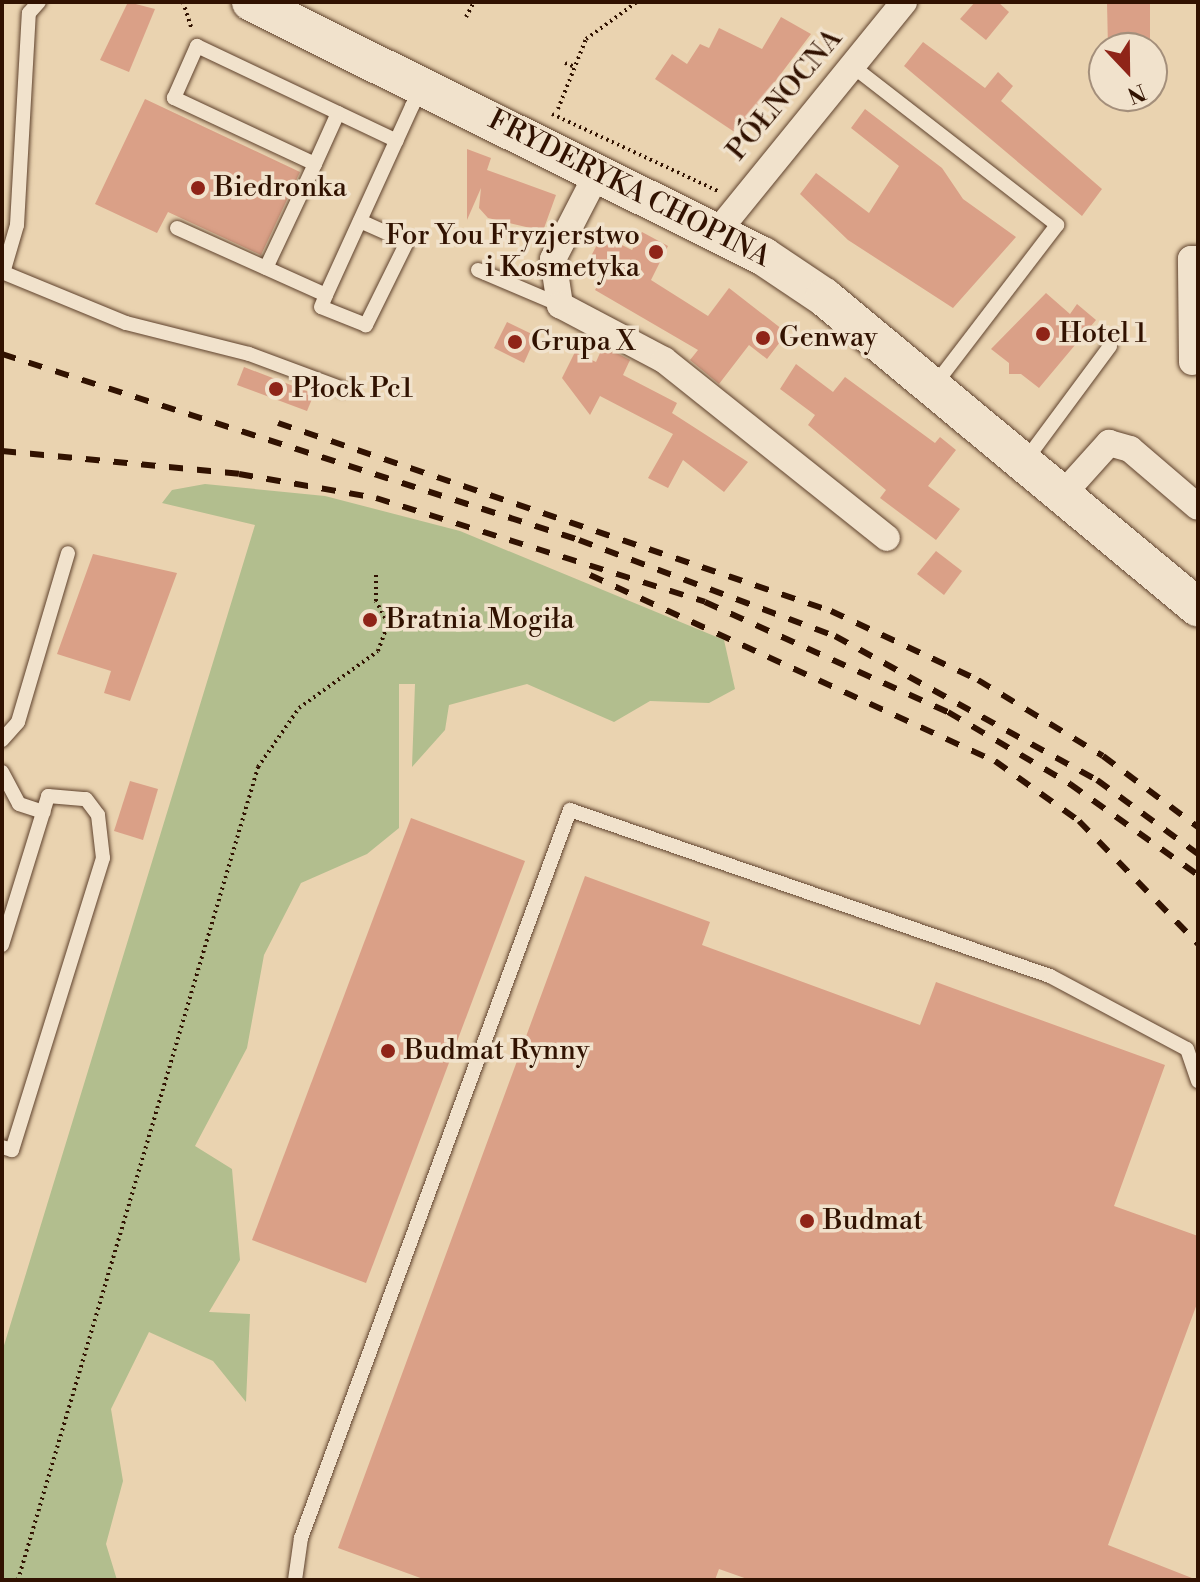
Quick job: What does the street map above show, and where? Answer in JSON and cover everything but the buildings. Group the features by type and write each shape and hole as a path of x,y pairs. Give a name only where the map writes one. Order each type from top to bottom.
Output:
{"street":[{"name":"FRYDERYKA CHOPINA","path":"251,2 718,231 824,297 1198,607"},
{"name":"PÓŁNOCNA","path":"718,231 904,2"},
{"path":"599,170 553,259 560,305 664,360 887,538"},
{"path":"1192,362 1191,259 1198,259"},
{"path":"1063,494 1109,443 1130,449 1198,507"}],"lane":[{"path":"39,2 29,13 17,225 2,273 126,323 249,354 343,389"},
{"path":"315,164 174,98 197,46 397,141"},
{"path":"851,65 1057,225 934,387"},
{"path":"360,221 407,242 366,325 321,307 326,295 360,221 397,141 424,85"},
{"path":"266,268 338,113"},
{"path":"177,228 326,295"},
{"path":"478,270 560,305"},
{"path":"1024,462 1110,346"},
{"path":"2,740 18,722 68,553"},
{"path":"2,772 19,804 44,812"},
{"path":"2,945 48,796 86,799 98,815 103,858 12,1150 2,1147"},
{"path":"295,1580 301,1538 570,810 1050,976 1187,1049 1198,1081"}],"path":[{"path":"183,2 197,46"},
{"path":"466,17 474,2"},
{"path":"558,109 586,39 637,2"},
{"path":"565,63 575,67"},
{"path":"18,1580 258,767 299,708 378,651 388,623 376,601 376,573"}],"green space":[{"path":"205,484 325,496 460,531 724,640 735,689 709,703 650,701 614,722 527,684 449,705 445,730 412,767 415,684 399,684 399,828 367,854 301,883 264,955 247,1048 195,1146 232,1169 240,1260 209,1312 250,1314 246,1402 213,1361 149,1332 111,1409 123,1481 106,1544 117,1580 2,1580 2,1352 255,525 162,503 172,490"}],"railway":[{"path":"2,354 579,540 835,636 1097,780 1198,854"},
{"path":"278,423 831,611 978,680 1103,756 1198,827"},
{"path":"2,451 239,474 376,498 705,602 948,712 1070,784 1198,875"},
{"path":"590,575 995,761 1079,821 1198,944"}],"place":[{"name":"Biedronka","path":"198,188"},
{"name":"For You Fryzjerstwo i Kosmetyka","path":"656,252"},
{"name":"Hotel 1","path":"1043,334"},
{"name":"Genway","path":"763,338"},
{"name":"Grupa X","path":"515,342"},
{"name":"Płock Pc1","path":"276,389"},
{"name":"Bratnia Mogiła","path":"370,620"},
{"name":"Budmat Rynny","path":"388,1051"},
{"name":"Budmat","path":"807,1221"}]}
